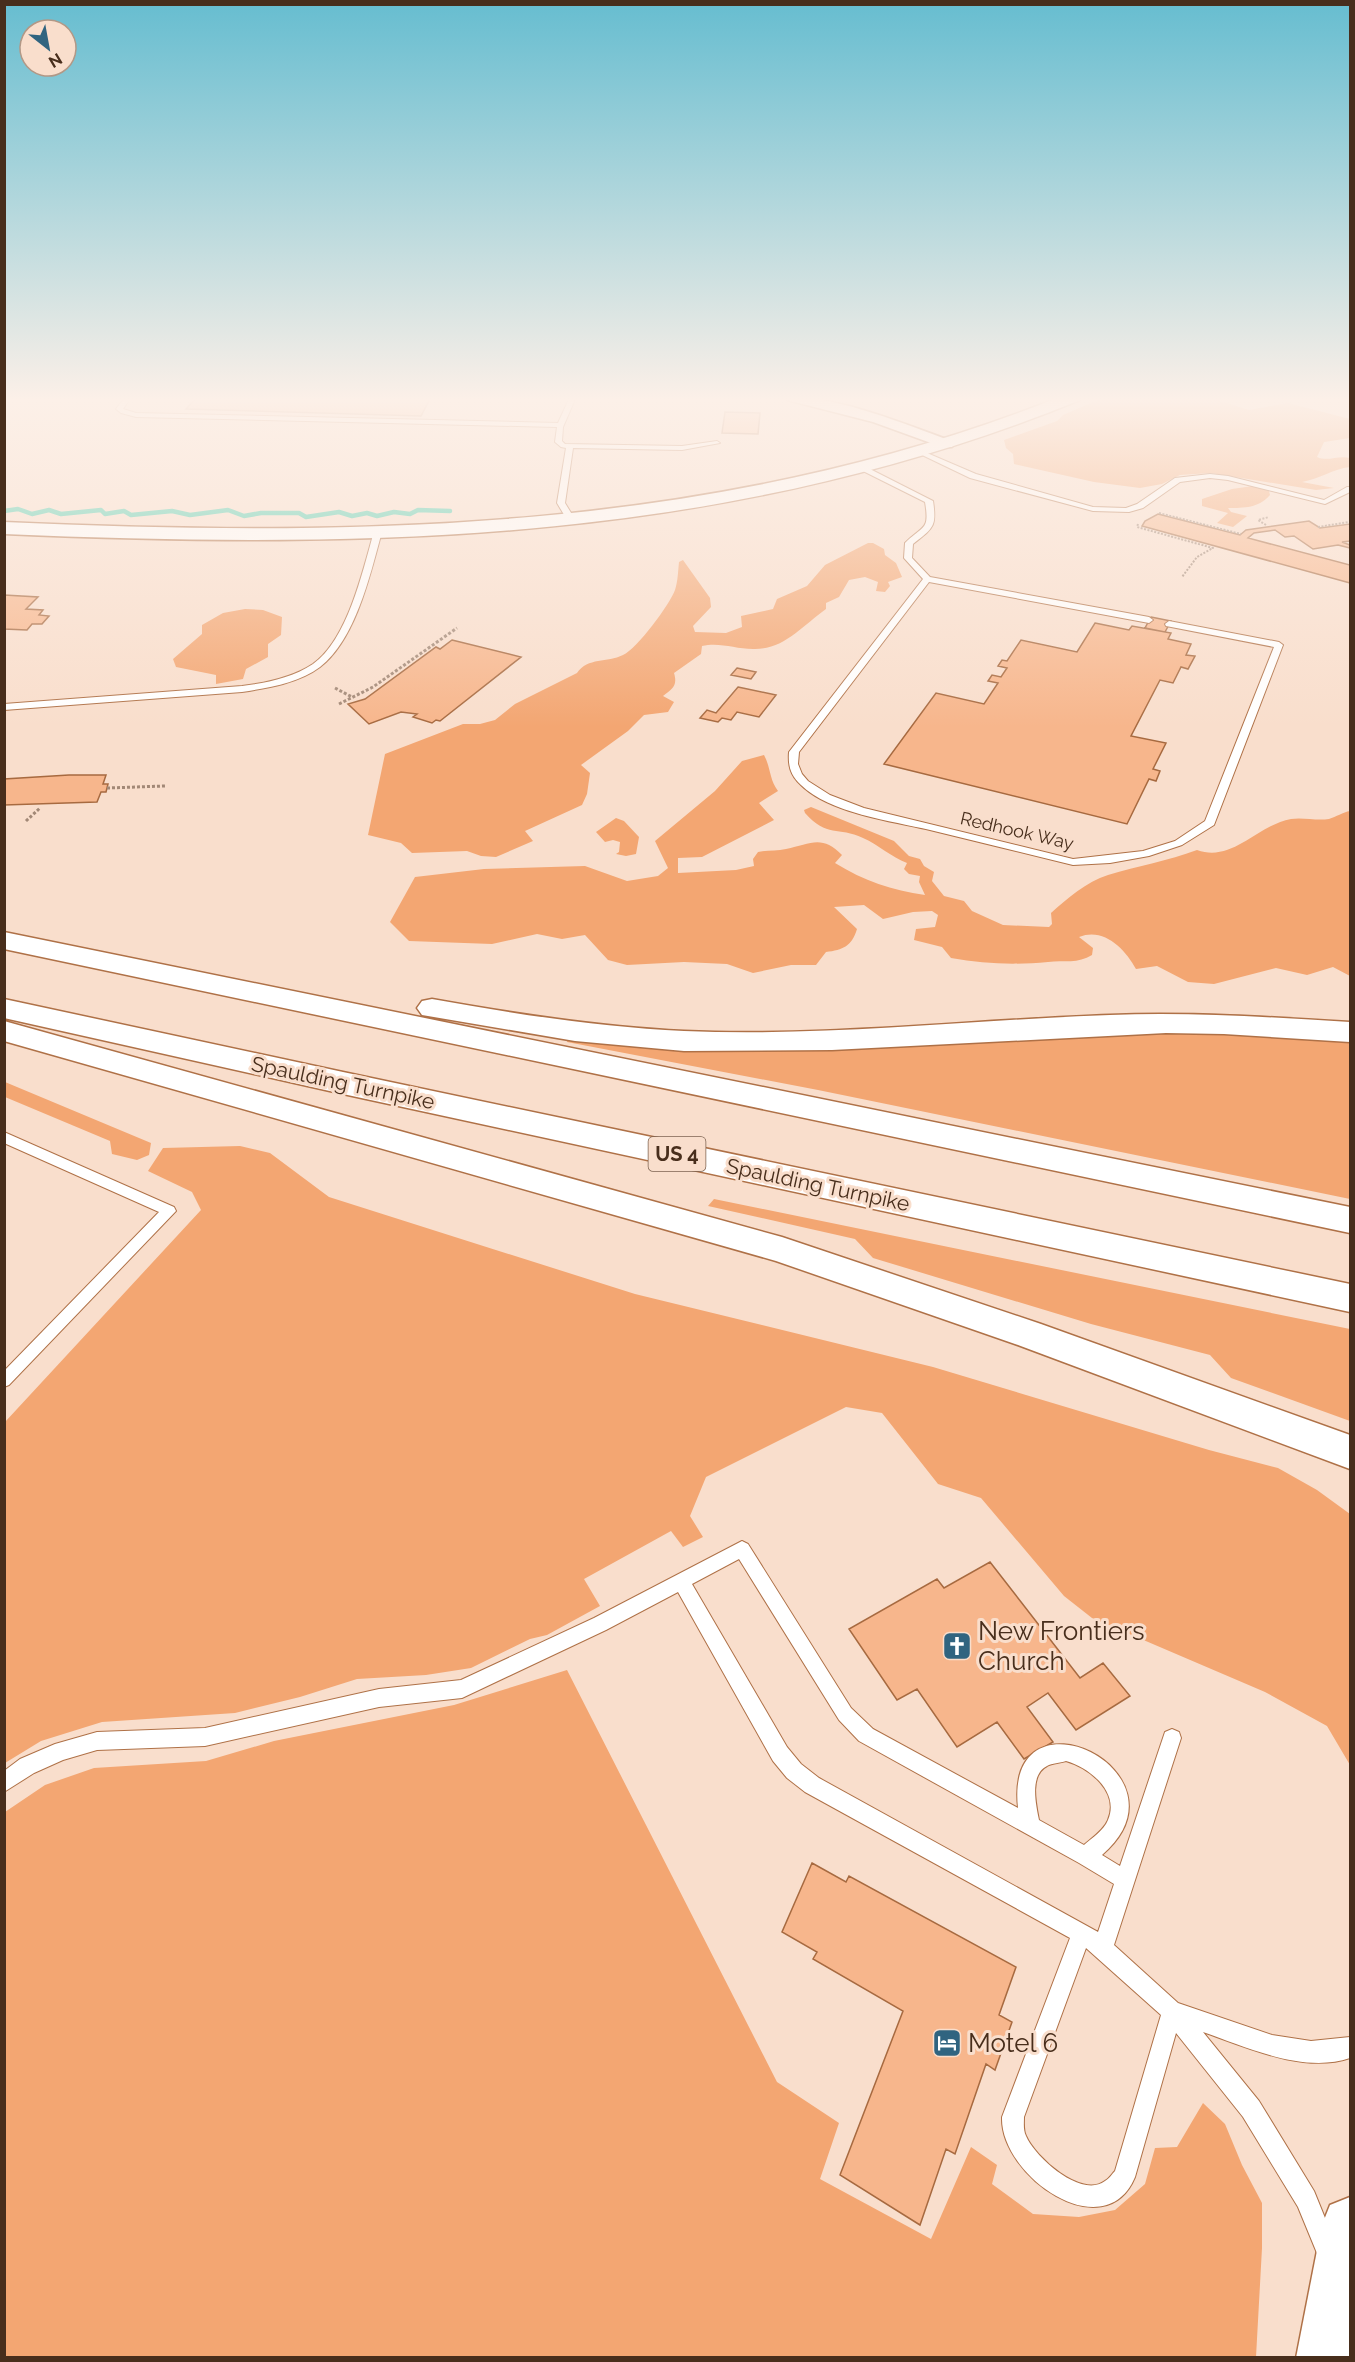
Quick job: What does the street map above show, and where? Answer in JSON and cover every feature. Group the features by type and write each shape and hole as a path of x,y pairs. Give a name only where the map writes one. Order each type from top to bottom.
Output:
{"main road":[{"path":"4,528 249,536 377,535 572,521 661,507"},
{"path":"4,934 368,995 512,1023 656,1039 721,1042 801,1041 1166,1023 1236,1024 1350,1032"},
{"path":"4,940 1350,1220"},
{"name":"Spaulding Turnpike","path":"4,1008 343,1083 1350,1298"},
{"path":"4,1031 782,1250 1017,1330 1350,1452"},
{"path":"1325,2358 1350,2225"}],"lane":[{"path":"564,507 572,521"},
{"path":"930,507 932,520 929,527 909,543 908,558 927,579 1149,620"},
{"path":"1087,507 1126,510 1136,507"},
{"path":"4,707 262,687 301,674 317,664 334,646 360,593 377,535"},
{"name":"Redhook Way","path":"927,579 794,752 791,763 795,772 811,788 828,798 861,810 1073,862 1107,861 1138,856 1191,838 1210,824 1279,645 1169,624"},
{"path":"4,1137 169,1211 4,1382"},
{"path":"4,1783 27,1766 62,1751 97,1741 205,1737 379,1698 462,1689 600,1624 742,1550 845,1714 866,1735 1086,1856 1125,1880"},
{"path":"681,1581 780,1754 794,1771 812,1785 1082,1933 1103,1948 1172,2011 1251,2109 1284,2161 1306,2199 1340,2280"},
{"path":"1103,1948 1172,1738"},
{"path":"1031,1826 1026,1782 1033,1766 1042,1758 1066,1752 1081,1755 1102,1769 1113,1784 1119,1799 1117,1822 1105,1839 1086,1856"},
{"path":"1082,1933 1013,2117 1013,2134 1022,2151 1036,2168 1070,2193 1091,2198 1111,2193 1124,2177 1172,2011"},
{"path":"1172,2011 1272,2046 1311,2052 1350,2047"}],"path":[{"path":"1153,513 1241,534"},
{"path":"1266,525 1258,520 1269,517"},
{"path":"1318,527 1350,523 1350,518"},
{"path":"1145,519 1137,526 1213,548 1197,557 1182,577"},
{"path":"339,704 373,687 457,628"},
{"path":"335,688 352,697"},
{"path":"107,788 165,786"},
{"path":"26,821 40,808"}],"shaded area":[{"path":"1207,507 1241,507 1228,508 1231,512 1247,516 1233,527 1217,523 1228,513"},
{"path":"868,543 884,549 885,555 896,563 902,577 888,582 890,586 885,592 876,591 878,582 865,577 849,580 839,597 826,603 826,609 792,636 774,646 753,649 702,646 701,654 674,673 675,684 663,696 674,702 668,712 644,715 628,731 581,765 590,773 587,794 582,805 525,831 533,841 496,857 481,856 467,851 412,853 401,843 368,835 385,754 463,724 480,724 495,720 515,704 577,673 592,662 623,655 652,626 672,597 677,583 679,562 683,560 710,598 711,607 693,626 695,632 726,633 742,627 741,616 773,609 777,599 807,586 825,565"},
{"path":"245,609 263,610 282,617 281,635 268,644 268,657 246,669 243,679 216,684 216,675 176,667 173,659 202,634 202,625 223,613"},
{"path":"764,755 778,791 759,803 774,820 702,857 678,858 678,873 736,870 754,866 753,859 758,852 783,850 816,842 828,844 835,849 842,855 835,863 857,875 890,887 925,895 919,882 920,876 909,874 904,869 907,863 863,838 820,826 805,813 804,810 811,807 894,841 909,856 920,859 924,866 934,872 932,881 944,896 964,901 972,911 1003,925 1049,927 1052,924 1051,913 1078,891 1100,878 1197,850 1210,853 1222,851 1245,842 1267,828 1291,819 1329,819 1350,811 1350,976 1333,967 1307,975 1276,968 1214,984 1188,982 1157,966 1136,969 1120,947 1105,937 1097,935 1079,937 1093,948 1092,955 1076,961 1012,964 963,960 951,958 942,947 914,940 916,929 935,927 938,915 932,911 913,912 883,919 864,905 834,907 857,929 849,943 837,950 826,952 816,965 791,965 753,973 727,964 684,962 627,965 608,960 585,935 562,939 537,934 492,944 409,941 390,922 415,877 484,869 585,866 627,881 658,876 668,868 655,841 715,791 742,761"},
{"path":"616,818 624,821 639,837 636,854 626,856 616,854 619,852 620,842 613,840 605,842 596,832"},
{"path":"1160,1031 1263,1034 1350,1043 1350,1199 818,1090 567,1042 568,1036"},
{"path":"5,1082 151,1143 149,1155 137,1160 112,1154 110,1141 5,1097"},
{"path":"240,1146 270,1153 329,1197 635,1294 933,1367 1209,1450 1278,1468 1317,1490 1350,1514 1350,1765 1327,1726 1265,1692 1092,1618 1064,1596 981,1498 938,1484 882,1413 846,1407 706,1477 690,1516 703,1537 683,1547 671,1531 584,1579 600,1606 547,1635 530,1639 471,1668 426,1675 357,1679 300,1697 235,1713 102,1722 41,1741 5,1763 5,1422 201,1210 192,1192 148,1171 163,1148"},
{"path":"714,1199 1350,1329 1350,1421 1231,1378 1210,1355 1091,1324 873,1258 855,1239 708,1206"},
{"path":"567,1670 777,2082 839,2123 820,2179 931,2239 971,2147 997,2165 992,2184 1033,2214 1079,2217 1115,2210 1145,2184 1155,2148 1177,2147 1203,2103 1225,2124 1242,2165 1262,2203 1256,2357 5,2357 5,1812 45,1785 94,1768 206,1761 274,1741 454,1705"}],"building":[{"path":"1158,514 1240,535 1246,530 1309,521 1320,528 1350,524 1350,541 1342,542 1350,545 1350,548 1338,545 1313,549 1294,536 1285,537 1275,530 1254,533 1248,538 1350,565 1350,583 1142,526 1145,521"},
{"path":"4,595 38,597 26,609 43,610 39,615 49,616 42,624 32,624 27,630 4,629"},
{"path":"1151,617 1171,621 1165,632 1145,628"},
{"path":"1095,623 1129,630 1132,626 1171,633 1168,639 1191,644 1186,655 1195,656 1188,669 1181,667 1173,683 1160,680 1131,736 1166,743 1153,769 1160,771 1156,781 1149,779 1127,824 884,764 936,693 984,704 998,683 988,681 992,675 1001,677 1007,668 998,666 1002,660 1007,661 1021,640 1077,652"},
{"path":"452,640 521,657 440,721 436,720 432,723 413,717 417,714 401,712 369,724 348,704 365,699 436,647 440,649"},
{"path":"737,668 756,672 751,679 731,675"},
{"path":"738,687 776,695 759,717 737,712 731,720 722,718 718,722 700,718 707,710 716,713"},
{"path":"106,775 103,784 108,784 106,792 101,792 97,802 4,805 4,779"},
{"name":"New Frontiers Church","path":"990,1562 1080,1678 1103,1663 1130,1696 1076,1730 1048,1693 1027,1707 1053,1742 1024,1759 997,1722 957,1747 917,1689 897,1700 849,1629 937,1579 944,1588"},
{"name":"Motel 6","path":"812,1863 846,1882 849,1876 1016,1967 999,2015 1012,2022 995,2070 986,2064 955,2154 946,2149 920,2225 840,2175 903,2011 813,1959 817,1952 782,1932"}],"waterway":[{"path":"4,511 18,509 32,514 49,510 61,514 101,510 105,514 124,511 131,515 172,511 190,515 228,510 244,516 261,513 299,513 306,517 339,512 352,516 367,513 377,516 394,512 410,514 418,510 450,511"}],"place":[{"name":"New Frontiers Church","path":"957,1646"},
{"name":"Motel 6","path":"947,2043"}]}
